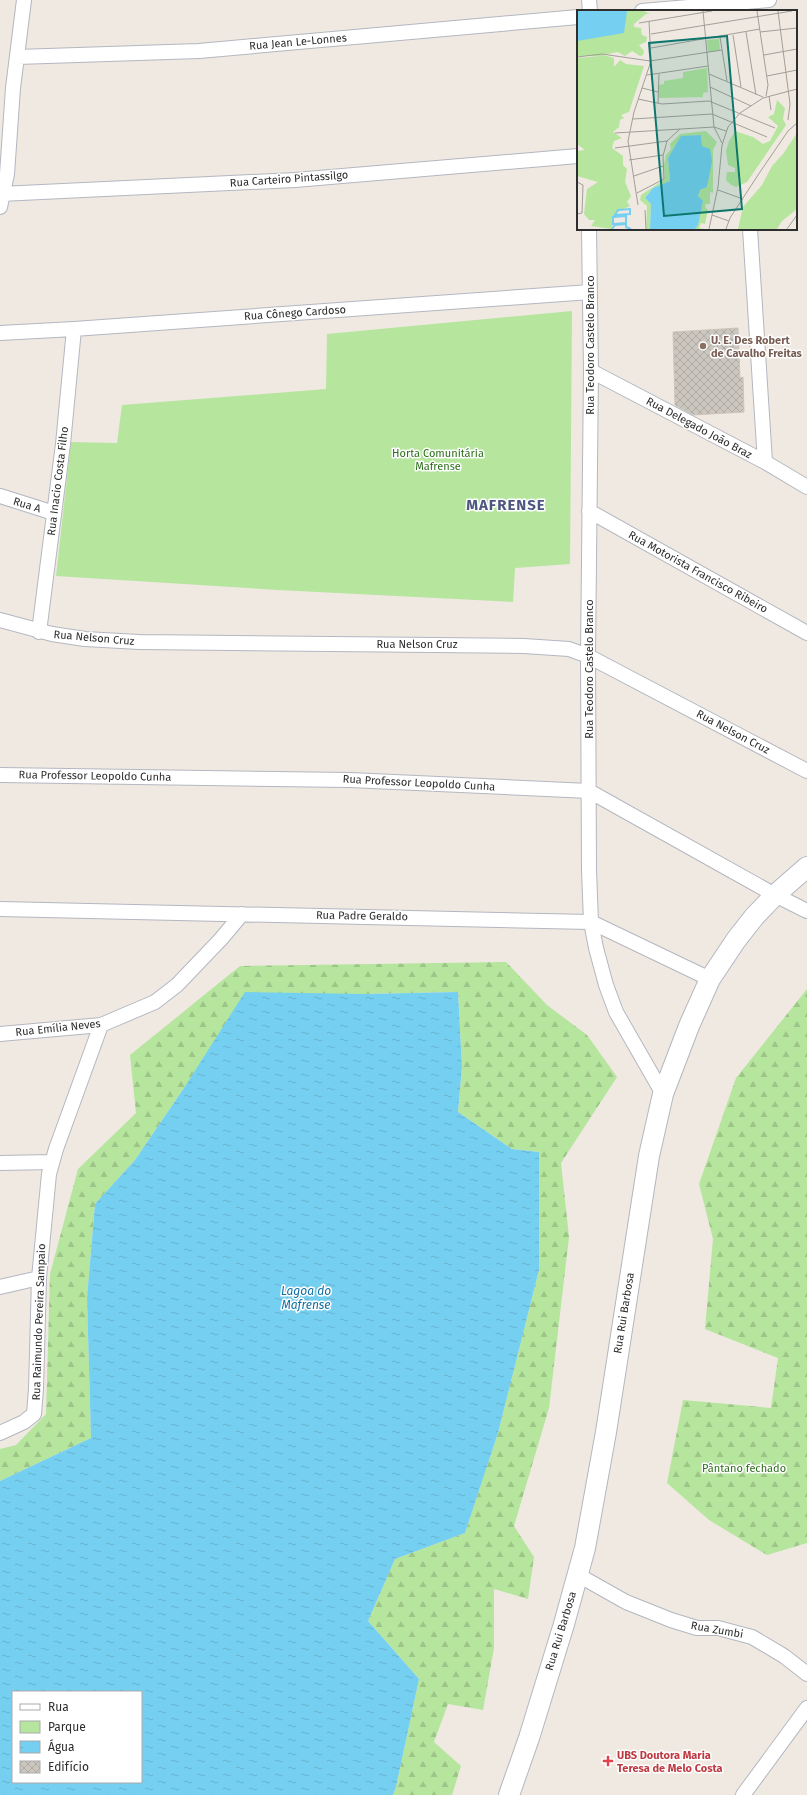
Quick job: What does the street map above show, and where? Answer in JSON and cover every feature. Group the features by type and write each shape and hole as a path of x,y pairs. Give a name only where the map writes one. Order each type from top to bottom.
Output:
{"street":[{"path":"1,198 24,0"},
{"path":"666,10 739,7 769,0"},
{"name":"Rua Jean Le-Lonnes","path":"17,57 199,51 577,17"},
{"name":"Rua Carteiro Pintassilgo","path":"1,198 295,180 577,156"},
{"name":"Rua Teodoro Castelo Branco","path":"589,230 591,371 588,656 591,922 606,985 616,1012 663,1094"},
{"path":"750,230 765,462"},
{"name":"Rua Cônego Cardoso","path":"0,332 74,329 590,292"},
{"name":"Rua Inacio Costa Filho","path":"39,632 54,513 74,329"},
{"name":"Rua Delegado João Braz","path":"591,371 765,462 807,487"},
{"name":"Rua A","path":"0,496 54,513"},
{"name":"Rua Motorista Francisco Ribeiro","path":"589,511 807,633"},
{"name":"Rua Nelson Cruz","path":"0,620 39,632 85,638 139,642 538,646 569,649 588,656 807,771"},
{"name":"Rua Professor Leopoldo Cunha","path":"0,775 350,780 589,791 775,895 807,911"},
{"name":"Rua Rui Barbosa","path":"509,1795 529,1738 585,1548 600,1468 651,1144 663,1094 689,1026 710,979 736,940 775,895 807,867"},
{"name":"Rua Padre Geraldo","path":"0,909 591,922 710,979"},
{"name":"Rua Emília Neves","path":"0,1034 101,1025 155,1002 177,985 221,939 242,914"},
{"name":"Rua Raimundo Pereira Sampaio","path":"0,1433 31,1418 34,1414 36,1406 39,1278 52,1162 101,1025"},
{"path":"0,1163 52,1162"},
{"path":"0,1287 39,1278"},
{"name":"Rua Zumbi","path":"578,1575 626,1602 671,1620 698,1628 718,1628 752,1637 784,1656 807,1674"},
{"path":"743,1795 807,1708"}],"green space":[{"name":"Horta Comunitária Mafrense","path":"572,311 570,564 515,568 513,602 278,590 56,576 71,442 117,443 122,405 326,389 327,334"},
{"path":"506,962 547,1005 587,1035 617,1077 561,1163 569,1237 549,1408 514,1526 534,1557 528,1599 494,1589 494,1648 483,1710 448,1704 434,1742 461,1766 452,1795 393,1795 419,1679 368,1621 395,1559 465,1533 498,1433 539,1270 539,1152 512,1149 458,1112 462,1067 458,992 366,994 184,1088 135,1160 95,1204 87,1298 91,1438 0,1481 0,1449 16,1445 46,1414 50,1274 78,1169 136,1113 130,1055 240,966"},
{"name":"Pântano fechado","path":"807,989 807,1543 767,1555 709,1520 667,1483 683,1400 771,1408 778,1358 705,1329 713,1239 699,1184 736,1078"}],"water":[{"name":"Lagoa do Mafrense","path":"245,992 366,994 458,992 462,1067 458,1112 512,1149 539,1152 539,1270 498,1433 465,1533 395,1559 368,1621 419,1679 393,1795 0,1795 0,1481 91,1438 87,1298 95,1204 135,1160 184,1088"}],"building":[{"path":"738,328 740,378 743,377 744,412 693,415 675,405 673,332"}],"place":[{"name":"U. E. Des Robert de Cavalho Freitas","path":"703,346"},
{"name":"UBS Doutora Maria Teresa de Melo Costa","path":"608,1761"}],"district":[{"name":"MAFRENSE","path":"506,505"}]}
